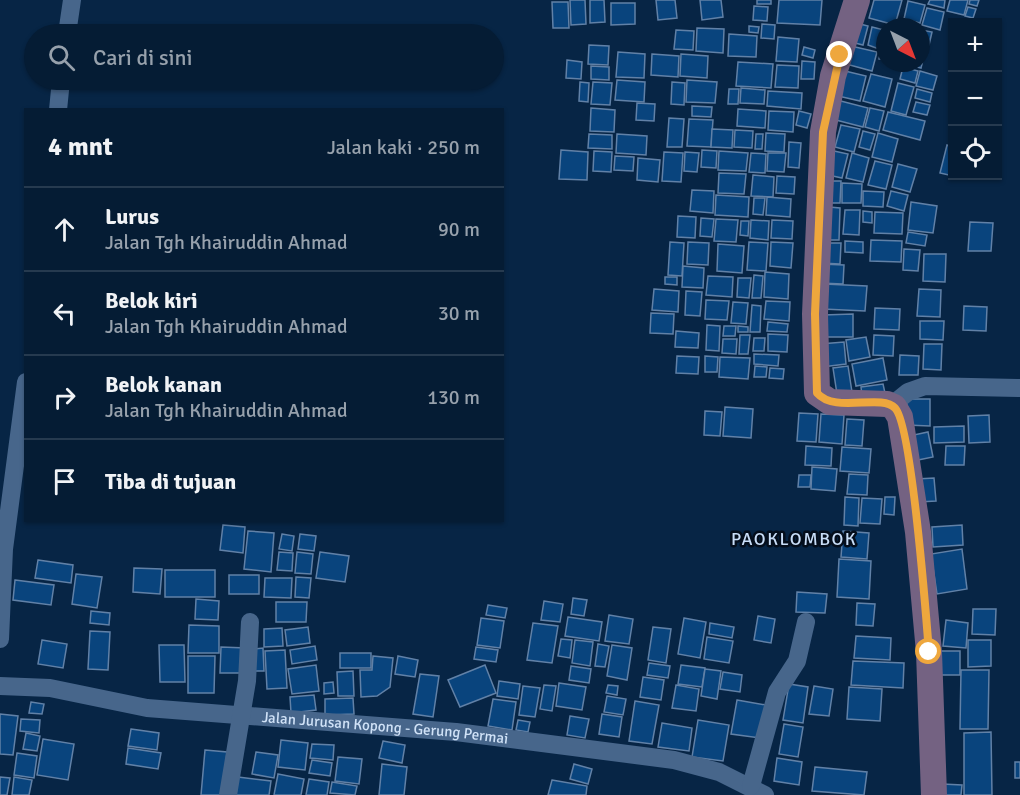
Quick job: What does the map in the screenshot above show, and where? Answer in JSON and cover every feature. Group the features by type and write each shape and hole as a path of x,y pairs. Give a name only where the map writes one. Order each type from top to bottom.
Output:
{"street":[{"path":"68,24 72,0"},
{"path":"857,0 833,76 823,132 815,314 817,393 830,402 892,405 908,392 925,386 1020,388"},
{"path":"58,108 60,90"},
{"path":"0,639 4,549 24,397"},
{"path":"892,405 898,412 904,431 918,532 929,652 934,795"},
{"path":"228,795 242,714 250,622"},
{"path":"758,790 777,692 797,661 806,622"},
{"name":"Jalan Jurusan Kopong - Gerung Permai","path":"0,686 50,688 147,708 456,732 674,760 719,772 758,790"}],"building":[{"path":"570,0 585,0 586,24 571,25"},
{"path":"590,0 604,0 605,22 590,23"},
{"path":"656,0 675,0 677,18 658,20"},
{"path":"700,0 721,0 723,17 702,20"},
{"path":"757,0 771,0 771,4 757,4"},
{"path":"779,0 822,0 820,25 777,23"},
{"path":"874,0 902,0 897,18 876,18 876,20 869,18"},
{"path":"930,0 945,0 944,8 928,4"},
{"path":"950,0 968,0 964,15 947,11"},
{"path":"970,0 979,0 977,6 969,4"},
{"path":"908,1 925,5 921,18 904,18"},
{"path":"552,2 568,2 569,28 553,28"},
{"path":"611,3 635,3 635,24 611,25"},
{"path":"754,6 768,7 767,21 753,20"},
{"path":"968,7 976,9 973,18 965,16"},
{"path":"927,8 944,12 940,30 930,27 930,18 924,18"},
{"path":"856,23 868,26 863,45 851,42"},
{"path":"762,24 775,25 774,39 761,38"},
{"path":"749,26 759,27 758,33 749,32"},
{"path":"872,27 876,28 876,48 868,45"},
{"path":"697,28 724,29 723,53 696,51"},
{"path":"676,30 694,31 693,50 674,49"},
{"path":"729,34 757,36 756,57 728,56"},
{"path":"778,37 799,39 797,62 776,61"},
{"path":"589,45 609,46 608,65 588,64"},
{"path":"851,46 876,52 872,71 846,64"},
{"path":"804,47 815,50 813,58 802,55"},
{"path":"618,52 645,54 644,78 616,77"},
{"path":"652,54 679,56 678,77 651,75"},
{"path":"681,54 708,56 707,78 680,76"},
{"path":"567,60 582,62 581,79 566,78"},
{"path":"802,61 815,62 814,79 801,79"},
{"path":"738,62 773,64 771,88 736,86"},
{"path":"777,65 799,66 798,88 775,87"},
{"path":"591,66 609,67 609,80 591,79"},
{"path":"845,71 866,76 860,101 838,96"},
{"path":"902,72 918,72 915,83 900,79"},
{"path":"920,72 937,76 933,90 916,86"},
{"path":"871,74 892,79 885,107 863,101"},
{"path":"617,80 645,82 644,102 615,100"},
{"path":"687,80 717,82 715,103 686,102"},
{"path":"580,82 589,83 588,102 579,101"},
{"path":"593,82 612,83 610,105 591,104"},
{"path":"672,82 685,83 684,105 671,104"},
{"path":"898,83 914,87 906,115 891,111"},
{"path":"741,88 765,90 764,104 740,103"},
{"path":"729,89 739,89 738,104 728,104"},
{"path":"917,89 932,93 930,102 915,98"},
{"path":"768,91 802,93 801,109 767,106"},
{"path":"833,99 868,108 863,127 828,118"},
{"path":"916,102 930,105 927,115 913,112"},
{"path":"637,103 655,104 654,121 636,120"},
{"path":"692,106 712,107 711,117 692,116"},
{"path":"591,108 615,110 614,132 590,131"},
{"path":"870,108 884,111 879,131 865,127"},
{"path":"738,109 766,111 765,128 737,126"},
{"path":"769,111 794,112 793,132 768,130"},
{"path":"799,111 811,114 807,128 796,125"},
{"path":"888,112 925,121 920,140 883,130"},
{"path":"669,118 684,119 682,147 667,147"},
{"path":"689,119 713,120 711,147 687,146"},
{"path":"841,125 860,129 854,152 835,147"},
{"path":"712,129 733,130 732,148 711,147"},
{"path":"735,130 753,131 752,148 734,147"},
{"path":"863,131 875,134 870,150 859,147"},
{"path":"766,133 785,134 784,152 765,151"},
{"path":"878,133 898,139 892,162 872,157"},
{"path":"589,134 612,135 612,149 588,148"},
{"path":"617,134 647,136 646,155 616,153"},
{"path":"756,134 763,134 762,149 755,149"},
{"path":"789,142 801,143 799,168 788,167"},
{"path":"947,145 948,175 940,173"},
{"path":"561,150 588,152 587,180 559,179"},
{"path":"702,150 717,151 716,168 701,167"},
{"path":"594,151 612,152 611,172 593,171"},
{"path":"719,151 748,153 746,171 718,170"},
{"path":"834,151 848,154 842,178 828,175"},
{"path":"664,152 683,153 681,182 662,181"},
{"path":"685,152 699,153 697,172 684,171"},
{"path":"751,153 766,154 765,173 749,172"},
{"path":"768,153 786,153 784,172 767,171"},
{"path":"852,153 869,158 863,182 846,178"},
{"path":"615,156 634,157 633,171 614,170"},
{"path":"638,158 660,160 658,182 637,180"},
{"path":"875,161 892,165 886,189 868,185"},
{"path":"898,164 917,169 910,192 892,187"},
{"path":"719,173 746,174 744,194 718,193"},
{"path":"753,175 774,177 773,197 751,196"},
{"path":"777,176 795,177 794,194 776,193"},
{"path":"831,181 841,181 840,203 830,203"},
{"path":"842,183 862,184 861,203 842,203"},
{"path":"692,190 714,191 713,213 690,211"},
{"path":"863,191 884,192 883,207 863,206"},
{"path":"891,191 908,195 904,211 887,206"},
{"path":"716,195 749,197 748,217 715,215"},
{"path":"767,197 791,199 790,217 766,215"},
{"path":"754,198 765,198 763,215 753,214"},
{"path":"911,202 937,206 933,233 908,230"},
{"path":"829,207 840,208 839,240 828,240"},
{"path":"845,210 860,210 859,235 843,234"},
{"path":"863,211 872,212 872,223 863,222"},
{"path":"875,212 903,213 902,234 874,233"},
{"path":"678,216 696,217 695,238 677,237"},
{"path":"701,218 714,219 712,237 700,236"},
{"path":"716,219 738,220 736,242 714,241"},
{"path":"751,220 769,221 768,240 750,238"},
{"path":"772,220 793,221 792,239 771,238"},
{"path":"741,221 749,221 748,236 740,235"},
{"path":"970,222 993,223 991,251 968,251"},
{"path":"908,232 927,235 925,246 906,243"},
{"path":"871,240 902,241 901,262 870,261"},
{"path":"845,241 863,242 863,253 845,252"},
{"path":"670,242 684,243 682,276 668,275"},
{"path":"688,242 709,243 708,265 687,264"},
{"path":"749,242 768,243 766,271 747,270"},
{"path":"771,242 793,243 791,268 770,266"},
{"path":"823,243 841,243 840,264 821,263"},
{"path":"718,244 744,246 742,273 717,271"},
{"path":"904,249 920,250 918,271 903,270"},
{"path":"924,254 946,254 945,282 923,281"},
{"path":"821,264 844,265 843,284 820,283"},
{"path":"683,266 704,268 703,288 682,287"},
{"path":"765,272 789,274 788,299 764,297"},
{"path":"754,275 763,276 761,298 752,298"},
{"path":"708,276 733,277 732,297 706,295"},
{"path":"665,277 677,277 677,285 665,284"},
{"path":"738,278 751,278 749,298 737,297"},
{"path":"824,284 867,286 865,311 823,309"},
{"path":"654,289 679,291 678,312 652,310"},
{"path":"919,289 941,290 940,317 917,316"},
{"path":"686,291 702,292 700,316 685,315"},
{"path":"706,300 729,301 727,320 705,319"},
{"path":"766,301 790,302 789,321 764,319"},
{"path":"733,302 748,303 746,324 731,323"},
{"path":"752,305 761,306 760,332 750,332"},
{"path":"964,306 987,307 986,331 963,330"},
{"path":"875,308 900,309 899,330 874,329"},
{"path":"651,313 674,314 673,334 650,333"},
{"path":"853,314 853,337 824,337 823,315"},
{"path":"920,321 944,321 943,340 920,339"},
{"path":"768,322 788,324 787,332 767,331"},
{"path":"707,325 720,326 719,351 706,350"},
{"path":"724,326 736,326 735,336 723,336"},
{"path":"738,326 748,327 748,332 738,332"},
{"path":"676,331 699,333 698,348 675,347"},
{"path":"768,334 788,335 787,352 768,351"},
{"path":"740,335 750,335 748,354 739,354"},
{"path":"874,335 894,336 893,356 873,355"},
{"path":"866,337 870,357 849,361 846,340"},
{"path":"754,338 765,338 764,351 753,351"},
{"path":"723,339 737,339 736,354 722,353"},
{"path":"844,342 846,364 822,367 820,344"},
{"path":"924,344 942,344 941,370 923,369"},
{"path":"754,354 779,355 778,366 754,364"},
{"path":"900,355 919,356 918,375 899,375"},
{"path":"677,356 699,357 698,374 676,373"},
{"path":"705,356 718,357 717,372 705,372"},
{"path":"720,357 750,358 748,379 719,377"},
{"path":"883,358 887,380 856,386 852,364"},
{"path":"755,366 767,367 766,377 754,377"},
{"path":"848,366 852,392 837,394 833,368"},
{"path":"770,368 784,369 783,379 769,378"},
{"path":"883,384 885,393 862,396 861,387"},
{"path":"907,399 930,399 930,426 906,425"},
{"path":"725,407 753,409 751,438 723,436"},
{"path":"705,411 722,412 720,436 704,435"},
{"path":"799,413 818,414 816,442 797,441"},
{"path":"821,414 844,415 842,444 819,442"},
{"path":"989,415 990,442 969,443 968,416"},
{"path":"847,419 864,420 862,446 845,445"},
{"path":"964,426 964,442 934,443 934,427"},
{"path":"928,432 933,457 913,461 909,436"},
{"path":"806,446 832,448 831,466 805,465"},
{"path":"946,446 965,446 964,465 945,465"},
{"path":"842,447 871,449 869,473 840,471"},
{"path":"812,467 837,469 835,491 811,489"},
{"path":"849,474 868,475 867,495 847,494"},
{"path":"799,475 811,475 810,487 798,487"},
{"path":"934,478 936,501 918,502 916,479"},
{"path":"845,497 859,498 858,526 844,525"},
{"path":"885,497 895,497 894,515 884,514"},
{"path":"862,498 882,499 880,524 860,523"},
{"path":"223,525 245,527 243,553 220,550"},
{"path":"962,525 963,545 933,547 932,527"},
{"path":"248,531 274,533 271,572 244,569"},
{"path":"843,531 869,533 867,559 841,557"},
{"path":"282,534 294,536 292,551 279,549"},
{"path":"300,534 316,536 314,551 298,549"},
{"path":"962,549 967,589 937,594 931,554"},
{"path":"279,552 293,553 292,571 277,570"},
{"path":"297,552 313,554 311,574 295,573"},
{"path":"320,552 349,556 345,582 316,578"},
{"path":"839,559 871,561 869,599 837,597"},
{"path":"38,560 73,565 71,583 35,578"},
{"path":"134,568 162,569 160,594 133,592"},
{"path":"165,570 215,570 215,597 165,597"},
{"path":"76,574 102,577 97,608 72,604"},
{"path":"229,575 259,575 259,594 229,594"},
{"path":"296,577 311,578 309,598 295,597"},
{"path":"265,578 292,578 291,598 264,597"},
{"path":"15,580 54,585 51,605 13,600"},
{"path":"797,592 827,594 825,613 796,612"},
{"path":"573,598 587,600 584,616 571,614"},
{"path":"196,599 219,601 218,620 195,619"},
{"path":"544,601 563,604 560,622 541,620"},
{"path":"276,602 307,602 306,622 276,622"},
{"path":"857,603 875,604 873,626 856,625"},
{"path":"488,605 507,608 505,618 486,615"},
{"path":"973,609 996,609 995,635 972,634"},
{"path":"91,611 110,613 109,625 90,623"},
{"path":"609,615 633,619 629,644 605,641"},
{"path":"758,616 775,619 771,643 754,640"},
{"path":"568,617 602,622 599,641 565,636"},
{"path":"481,618 504,621 500,648 477,645"},
{"path":"684,618 706,622 700,658 678,654"},
{"path":"946,620 968,623 966,648 943,646"},
{"path":"533,623 558,626 552,663 527,660"},
{"path":"710,623 734,627 732,638 709,634"},
{"path":"189,625 219,626 219,653 188,653"},
{"path":"308,627 310,643 287,646 285,630"},
{"path":"653,627 671,629 666,663 648,660"},
{"path":"282,628 283,646 264,647 264,629"},
{"path":"90,631 110,632 108,670 88,669"},
{"path":"856,636 891,638 890,660 854,658"},
{"path":"707,637 733,641 729,663 704,659"},
{"path":"561,639 572,640 570,658 558,656"},
{"path":"42,640 67,644 63,668 38,664"},
{"path":"575,640 593,642 590,666 572,663"},
{"path":"968,640 991,640 991,666 968,667"},
{"path":"598,644 609,646 605,667 595,666"},
{"path":"159,645 184,645 185,682 160,682"},
{"path":"612,645 632,648 627,680 607,676"},
{"path":"315,646 317,660 292,664 290,650"},
{"path":"221,647 246,648 245,673 220,673"},
{"path":"476,647 498,650 496,662 474,659"},
{"path":"263,648 264,671 254,671 253,649"},
{"path":"285,650 287,688 267,689 265,651"},
{"path":"940,651 960,651 960,675 939,675"},
{"path":"340,653 371,653 371,668 340,668"},
{"path":"188,656 215,656 214,693 188,693"},
{"path":"373,656 393,658 390,687 377,696 361,697 360,670 372,670"},
{"path":"398,656 418,660 415,677 395,674"},
{"path":"853,661 904,663 903,688 851,685"},
{"path":"649,663 670,666 668,678 647,675"},
{"path":"316,665 319,691 292,694 288,669"},
{"path":"485,665 496,693 460,707 448,680"},
{"path":"681,665 705,668 702,687 678,684"},
{"path":"571,666 591,669 589,683 569,680"},
{"path":"705,669 721,671 717,699 701,696"},
{"path":"961,670 989,670 988,729 960,729"},
{"path":"353,671 354,696 338,696 337,672"},
{"path":"723,672 742,675 740,692 720,689"},
{"path":"420,674 439,676 433,717 413,714"},
{"path":"643,677 664,680 661,700 640,697"},
{"path":"499,681 520,684 518,699 497,696"},
{"path":"333,682 334,693 324,694 324,683"},
{"path":"559,683 586,687 582,710 556,706"},
{"path":"789,684 808,687 803,723 783,720"},
{"path":"544,685 556,686 552,711 540,709"},
{"path":"608,685 618,686 617,695 606,693"},
{"path":"676,685 699,689 696,711 672,708"},
{"path":"523,686 540,688 535,717 519,715"},
{"path":"814,686 833,689 829,716 809,714"},
{"path":"849,687 882,689 880,721 847,719"},
{"path":"314,695 316,710 291,713 290,697"},
{"path":"607,696 626,699 623,715 604,712"},
{"path":"353,698 354,714 325,715 325,699"},
{"path":"493,699 516,702 512,730 488,726"},
{"path":"737,700 766,705 760,738 731,734"},
{"path":"635,701 659,705 652,744 629,741"},
{"path":"31,702 44,704 42,714 29,713"},
{"path":"0,714 18,716 13,755 0,754"},
{"path":"602,714 622,717 619,737 599,734"},
{"path":"570,716 589,719 585,738 567,735"},
{"path":"21,719 40,720 39,733 20,731"},
{"path":"518,720 530,722 528,732 516,730"},
{"path":"698,720 729,725 723,761 692,757"},
{"path":"662,723 692,728 689,751 658,747"},
{"path":"784,724 803,727 798,757 779,754"},
{"path":"131,729 159,733 157,750 128,746"},
{"path":"991,732 992,795 964,795 964,733"},
{"path":"26,733 40,736 37,751 23,749"},
{"path":"43,739 74,744 68,780 37,775"},
{"path":"281,740 308,743 305,770 278,767"},
{"path":"383,741 405,745 402,763 379,758"},
{"path":"312,744 334,745 333,760 310,758"},
{"path":"128,748 161,753 158,769 126,764"},
{"path":"205,750 227,752 223,795 201,795"},
{"path":"256,752 278,755 274,778 252,774"},
{"path":"17,753 37,756 34,778 14,775"},
{"path":"338,757 362,759 359,784 335,781"},
{"path":"777,758 802,762 799,785 774,781"},
{"path":"312,760 332,763 330,776 309,773"},
{"path":"1015,762 1020,762 1020,778 1015,778"},
{"path":"382,764 407,767 404,795 379,795"},
{"path":"574,764 592,769 588,784 570,779"},
{"path":"815,767 867,772 864,795 812,791"},
{"path":"278,774 304,779 301,795 274,795"},
{"path":"0,777 10,778 7,795 0,795"},
{"path":"14,777 32,780 29,795 12,795"},
{"path":"238,777 271,781 269,795 236,795"},
{"path":"309,779 329,782 327,795 306,795"},
{"path":"552,780 587,786 586,795 548,795"},
{"path":"332,782 357,786 355,795 330,793"},
{"path":"942,784 962,785 961,795 941,795"}],"district":[{"name":"PAOKLOMBOK","path":"794,539"}],"route":[{"path":"840,55 833,76 823,132 815,314 817,393 830,402 887,404 892,405 898,412 904,431 918,532 929,652"}]}
